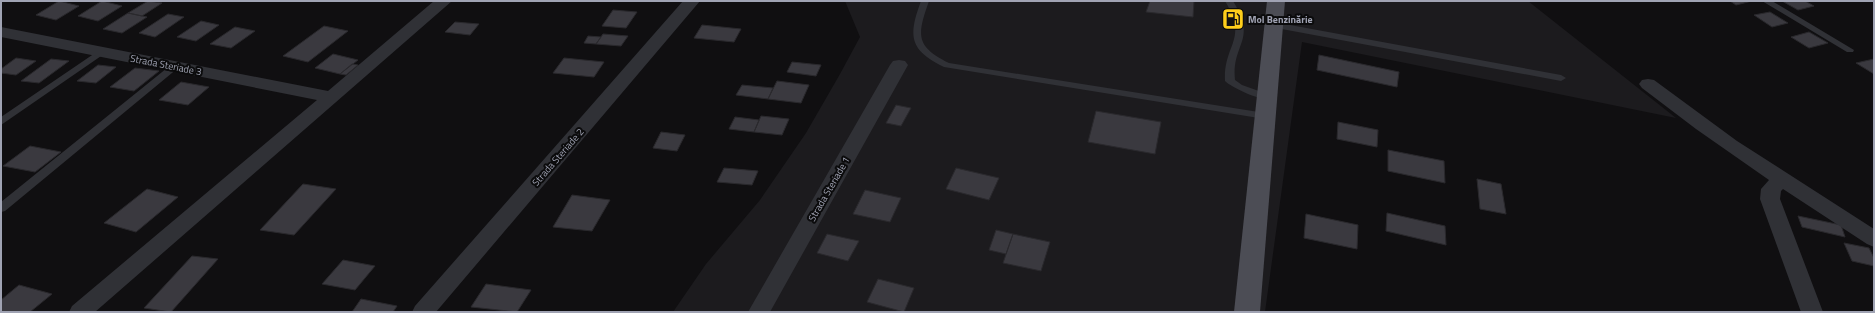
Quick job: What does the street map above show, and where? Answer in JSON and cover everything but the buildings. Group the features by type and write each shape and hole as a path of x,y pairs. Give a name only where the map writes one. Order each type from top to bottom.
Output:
{"main road":[{"path":"1247,312 1276,1"}],"street":[{"path":"80,312 444,1"},
{"name":"Strada Steriade 2","path":"423,312 692,1"},
{"name":"Strada Steriade 3","path":"1,32 331,97"},
{"name":"Strada Steriade 1","path":"759,312 899,65"},
{"path":"1648,84 1689,116 1781,179 1874,239"},
{"path":"1781,179 1771,189 1770,199 1812,312"}],"lane":[{"path":"925,1 916,23 917,41 922,51 933,59 947,65 1266,106"},
{"path":"1229,1 1236,10 1242,25 1235,52 1227,69 1230,81 1266,106"},
{"path":"1766,1 1850,50"},
{"path":"1274,25 1561,78"},
{"path":"1,122 101,52"},
{"path":"1,208 175,66"}],"shaded area":[{"path":"845,1 1528,1 1676,118 1302,42 1265,312 673,312 706,264 760,200 806,133 840,74 860,37"}],"place":[{"name":"Mol Benzinărie","path":"1233,19"}]}
